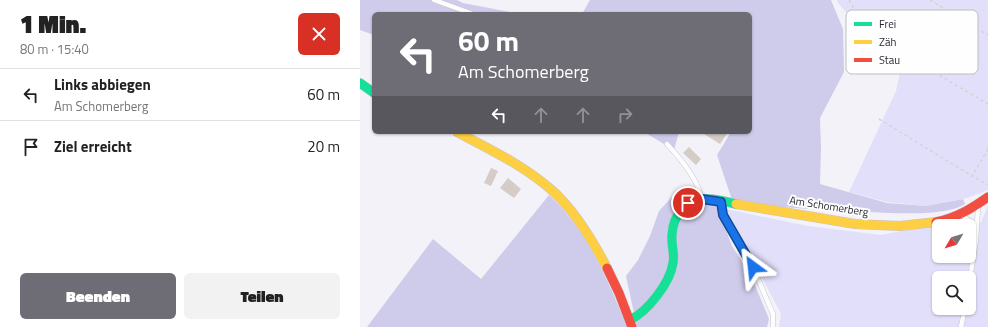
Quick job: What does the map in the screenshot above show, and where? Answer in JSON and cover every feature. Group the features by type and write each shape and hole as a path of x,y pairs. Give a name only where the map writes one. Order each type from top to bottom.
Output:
{"street":[{"path":"360,83 372,91"},
{"path":"461,134 520,166 547,186 564,202 580,223 601,258 621,298 631,323 646,308 660,289 673,265 672,236 674,220 688,203 702,199"},
{"name":"Am Schomerberg","path":"702,199 855,224 876,226 915,225 945,220 970,210 988,197"}],"lane":[{"path":"434,0 467,12"},
{"path":"667,144 677,154 695,182 701,193 702,199"},
{"path":"721,202 723,215 753,267 773,314 773,327"},
{"path":"976,225 979,203"},
{"path":"959,214 967,219"},
{"path":"961,327 964,315"}],"path":[{"path":"849,0 855,10"},
{"path":"930,0 947,10"},
{"path":"978,29 988,35"},
{"path":"937,74 988,104"},
{"path":"879,119 988,185"},
{"path":"972,176 988,149"}],"shaded area":[{"path":"360,0 457,0 463,3 510,12 372,12 372,34 360,30"},
{"path":"590,0 831,0 843,29 844,72 820,118 820,184 887,203 926,206 963,199 965,204 956,208 931,213 903,213 733,203 717,155 730,134 752,134 752,12 583,12"},
{"path":"837,0 988,0 988,190 967,198 926,206 887,202 849,192 896,91 900,74 978,74 978,10 846,10 846,12"},
{"path":"647,134 678,134 674,150"},
{"path":"686,194 718,208 732,246 752,278 769,319 767,327 637,327 626,276 638,260 650,236 659,211 671,198"},
{"path":"549,195 564,210 585,239 608,282 627,327 367,327 433,239 481,279"},
{"path":"988,206 988,327 779,327 781,314 726,209 808,226 881,235 932,225 932,263 976,263 976,224 981,222"}],"building":[{"path":"704,134 727,134 720,144"},
{"path":"689,147 701,159 696,165 683,153"},
{"path":"491,168 498,171 491,186 484,183"},
{"path":"508,178 521,189 514,198 500,188"}],"traffic: fast":[{"path":"360,83 372,92"},
{"path":"630,320 637,316 651,303 668,279 673,260 673,228 682,209 694,201 701,199 736,204"}],"traffic: slow":[{"path":"461,134 521,167 555,193 584,228 607,268"},
{"path":"736,204 855,224 900,226 932,222"}],"traffic: jam":[{"path":"946,219 963,212 988,197"},
{"path":"607,268 619,293 632,327"}],"route":[{"path":"688,203 702,199 721,202 723,215 753,267"}]}
